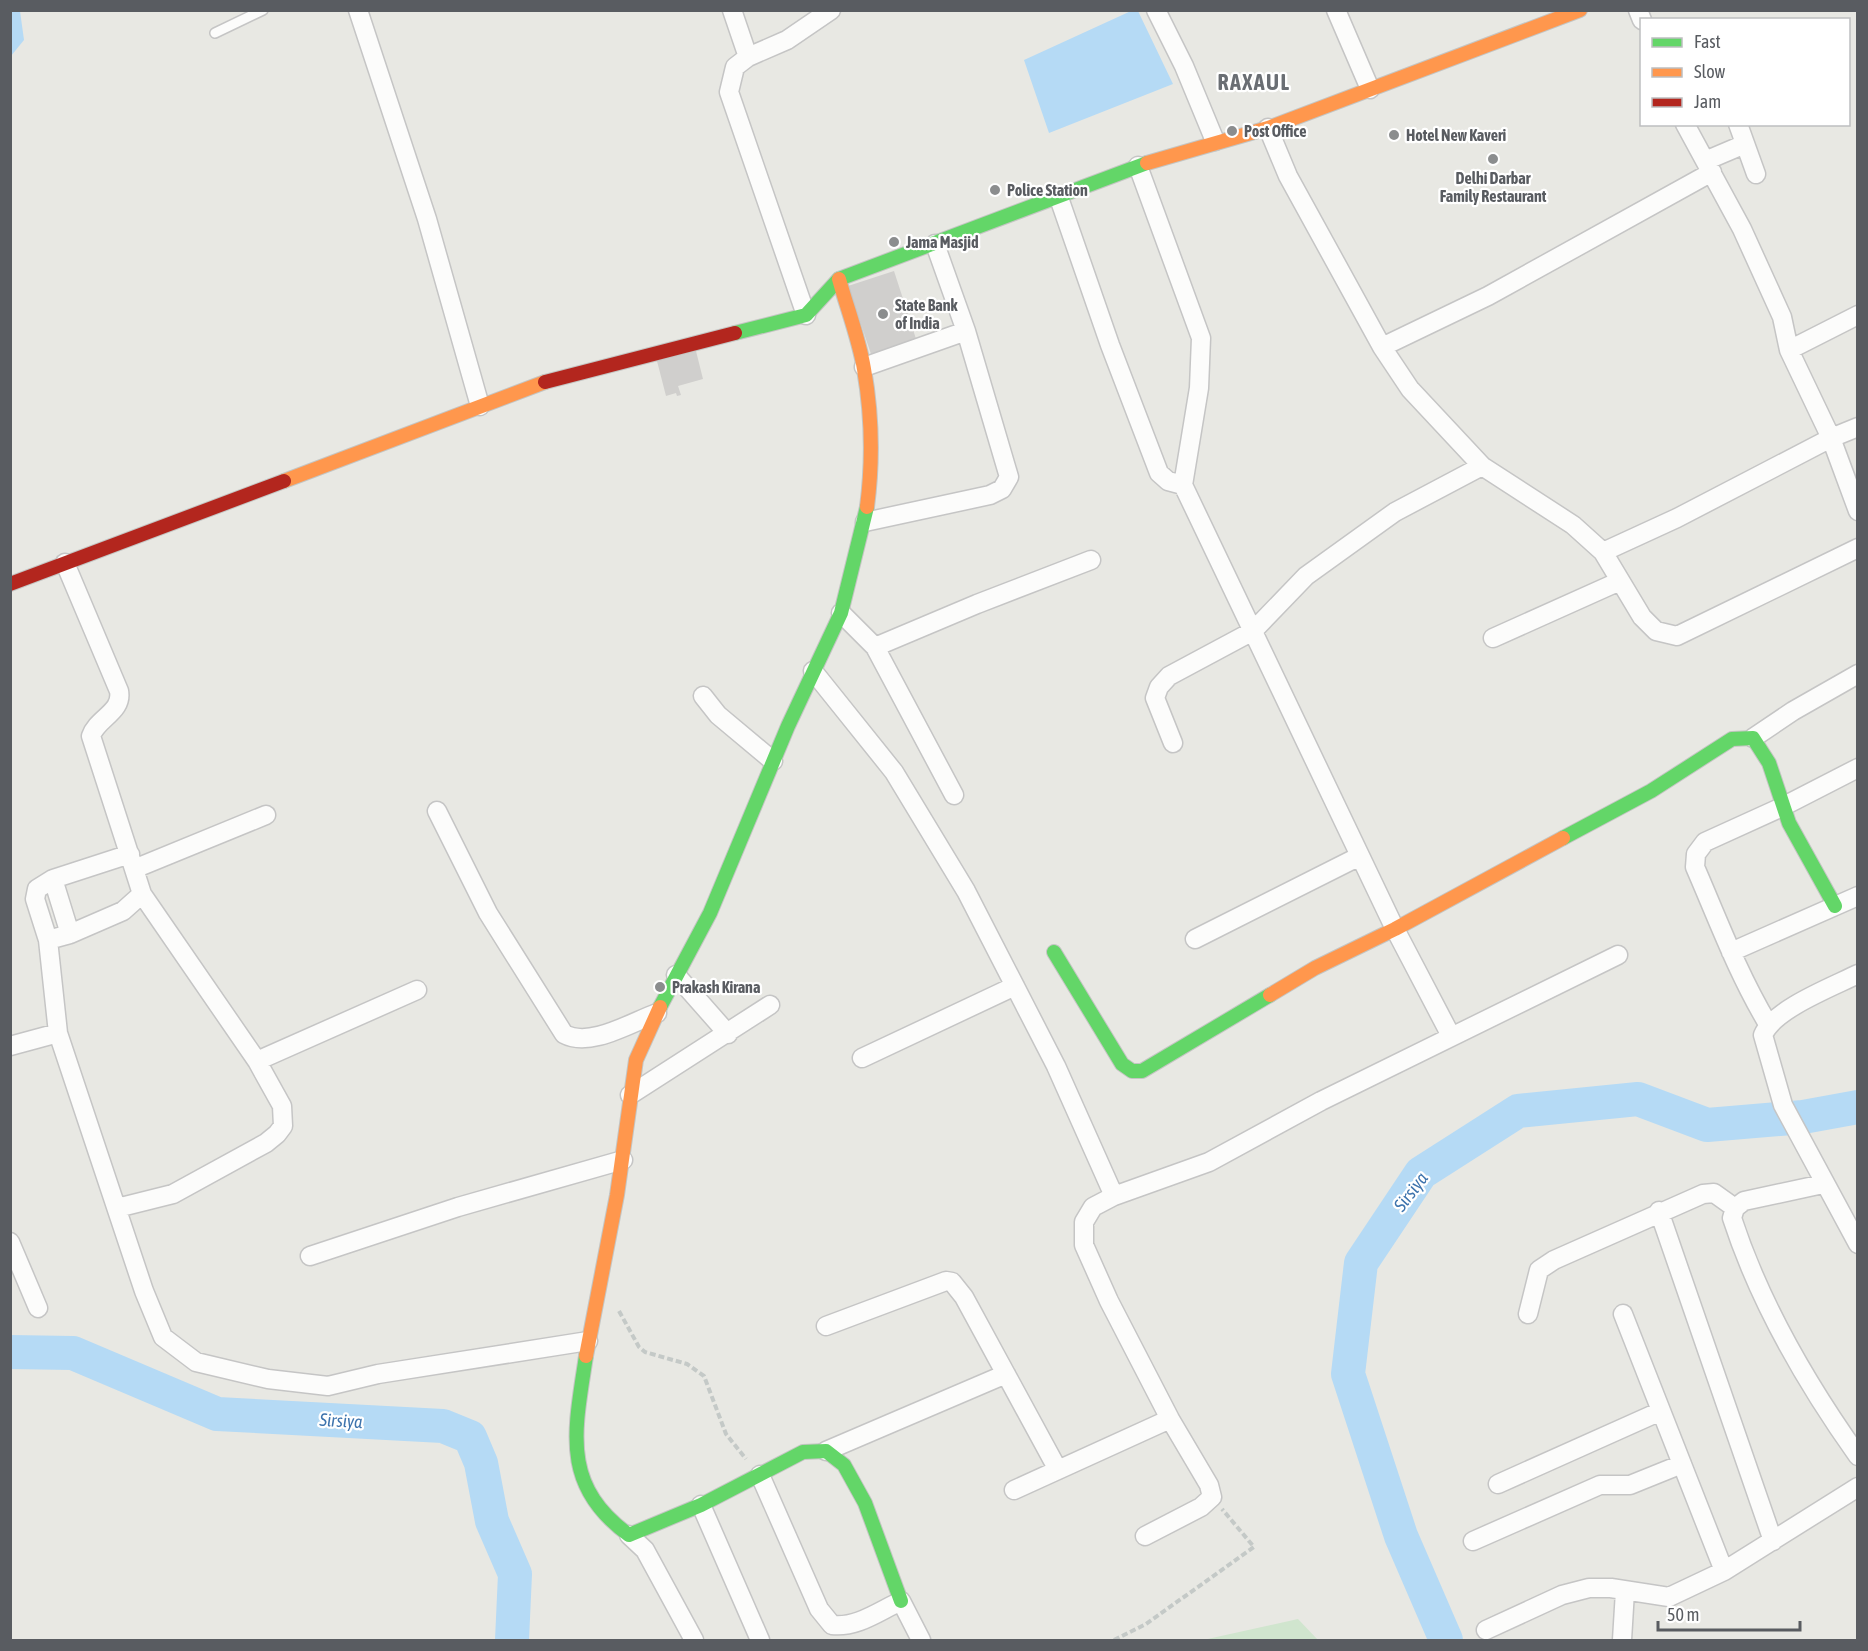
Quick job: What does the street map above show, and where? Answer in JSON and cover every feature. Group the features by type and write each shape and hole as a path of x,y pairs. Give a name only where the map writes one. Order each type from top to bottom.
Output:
{"street":[{"path":"358,10 427,219 480,406"},
{"path":"732,10 748,57"},
{"path":"806,315 729,92 735,67 748,57 788,40 831,10"},
{"path":"1155,10 1184,66 1215,141"},
{"path":"1336,10 1370,88"},
{"path":"10,584 547,381 806,315 839,279 1059,198 1138,166 1215,141 1268,128 1568,13"},
{"path":"1686,126 1782,317 1789,350 1831,438 1857,511"},
{"path":"1739,126 1756,174"},
{"path":"1268,128 1288,176 1382,347 1410,389 1482,466 1573,525 1603,552 1642,617 1656,631 1677,636 1857,548"},
{"path":"1382,347 1488,296 1745,144"},
{"path":"1138,166 1201,338 1199,388 1183,484 1395,929 1451,1036"},
{"path":"1059,198 1159,473 1168,481 1183,484"},
{"path":"865,522 990,495 1007,483 1009,477 966,331 935,244"},
{"path":"694,1641 645,1550 607,1519 593,1502 574,1454 578,1408 588,1341 599,1296 623,1160 636,1060 676,975 710,913 813,671 841,613 865,522 871,455 864,367 839,279"},
{"path":"1789,350 1857,315"},
{"path":"864,367 966,331"},
{"path":"1603,552 1677,518 1831,438 1857,427"},
{"path":"1173,743 1155,698 1159,687 1169,676 1253,631 1306,576 1395,512 1482,466"},
{"path":"875,647 1091,560"},
{"path":"65,563 119,691 121,700 118,706 94,728 91,736 142,894 257,1061 282,1106 283,1126 277,1134 185,1189 117,1208"},
{"path":"1493,638 1620,581"},
{"path":"841,613 875,647 954,795"},
{"path":"813,671 894,772 966,891 1056,1066 1114,1196"},
{"path":"1054,952 1122,1064 1132,1071 1142,1071 1315,968 1395,929 1651,791 1732,739 1753,738 1793,711 1857,674"},
{"path":"703,696 718,715 774,761"},
{"path":"1753,738 1768,756 1782,807 1835,906"},
{"path":"1768,1024 1745,985 1695,867 1696,854 1704,842 1782,807 1857,768"},
{"path":"437,811 488,914 564,1034 574,1039 587,1039 657,1013"},
{"path":"266,815 132,862 53,879 37,890 35,899 48,940 58,1033 144,1291 163,1337 196,1362 268,1379 328,1386 378,1374 588,1341"},
{"path":"1195,939 1360,856"},
{"path":"53,879 70,934"},
{"path":"48,940 70,934 123,910 142,894"},
{"path":"1731,952 1857,896"},
{"path":"1145,1536 1201,1507 1212,1497 1209,1485 1170,1419 1084,1245 1084,1222 1093,1207 1114,1196 1209,1162 1321,1101 1618,955"},
{"path":"1857,974 1768,1024 1763,1035 1783,1105 1857,1244"},
{"path":"676,975 728,1034"},
{"path":"862,1058 1015,987"},
{"path":"257,1061 417,990"},
{"path":"630,1095 770,1005"},
{"path":"10,1046 58,1033"},
{"path":"310,1256 458,1207 623,1160"},
{"path":"1819,1176 1744,1201 1735,1208 1732,1218 1772,1315 1819,1401 1857,1456"},
{"path":"1528,1314 1536,1277 1544,1266 1659,1211 1703,1194 1714,1193 1735,1208"},
{"path":"1659,1211 1773,1541"},
{"path":"10,1242 38,1308"},
{"path":"826,1326 946,1281 952,1281 964,1297 1058,1470"},
{"path":"1623,1314 1724,1571"},
{"path":"629,1535 701,1505 803,1452 826,1451 1006,1374"},
{"path":"1498,1484 1661,1411"},
{"path":"1014,1490 1170,1419"},
{"path":"826,1451 844,1465 865,1503 901,1600 921,1641"},
{"path":"1473,1541 1600,1485 1630,1485 1682,1464"},
{"path":"760,1475 819,1609 832,1624 843,1626 855,1623 901,1600"},
{"path":"1486,1630 1562,1595 1589,1588 1669,1597 1724,1571 1857,1487"},
{"path":"701,1505 760,1641"},
{"path":"1622,1641 1625,1591"}],"lane":[{"path":"215,33 263,10"}],"path":[{"path":"599,1296 619,1310 639,1347 645,1352 687,1364 704,1376 726,1434 760,1475"},
{"path":"1114,1641 1146,1624 1254,1547 1212,1497"}],"green space":[{"path":"1298,1619 1318,1640 1203,1640"}],"water":[{"path":"11,10 20,11 24,40 11,56"},
{"path":"1131,11 1138,11 1173,84 1049,133 1024,60"}],"building":[{"name":"State Bank of India","path":"894,271 917,342 872,357 848,286"},
{"path":"696,351 703,379 678,386 681,395 677,396 676,393 666,396 657,361"}],"waterway":[{"name":"Sirsiya","path":"1446,1640 1401,1536 1348,1374 1361,1263 1421,1173 1518,1111 1638,1099 1707,1125 1803,1117 1858,1107"},
{"name":"Sirsiya","path":"10,1352 73,1353 217,1414 443,1426 470,1437 481,1463 492,1521 515,1574 512,1640"}],"traffic: fast":[{"path":"735,333 806,315 839,279 1147,163"},
{"path":"660,1007 710,913 788,726 841,613 867,507"},
{"path":"1563,838 1651,791 1732,739 1753,738 1769,763 1789,823 1835,906"},
{"path":"1054,952 1122,1064 1132,1071 1142,1071 1270,995"},
{"path":"586,1356 578,1408 577,1432 582,1476 592,1496 607,1516 629,1535 701,1505 803,1452 826,1451 844,1465 865,1503 901,1601"}],"traffic: slow":[{"path":"1147,163 1268,128 1580,10"},
{"path":"839,279 859,346 867,386 871,438 867,507"},
{"path":"284,481 545,382"},
{"path":"1270,995 1315,968 1395,929 1563,838"},
{"path":"586,1356 617,1195 636,1060 660,1007"}],"traffic: jam":[{"path":"545,382 735,333"},
{"path":"10,584 284,481"}],"place":[{"name":"Post Office","path":"1232,131"},
{"name":"Hotel New Kaveri","path":"1394,135"},
{"name":"Delhi Darbar Family Restaurant","path":"1493,159"},
{"name":"Police Station","path":"995,190"},
{"name":"Jama Masjid","path":"894,242"},
{"name":"State Bank of India","path":"883,314"},
{"name":"Prakash Kirana","path":"660,987"}],"district":[{"name":"RAXAUL","path":"1254,82"}]}
